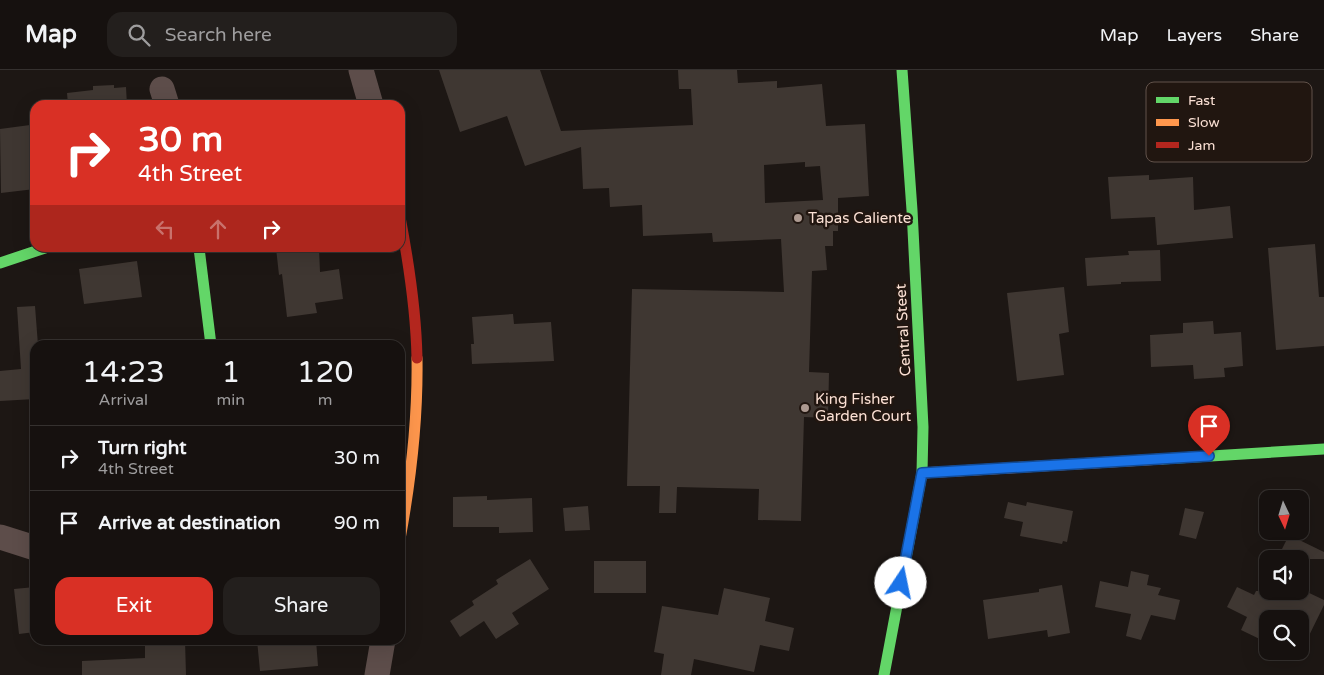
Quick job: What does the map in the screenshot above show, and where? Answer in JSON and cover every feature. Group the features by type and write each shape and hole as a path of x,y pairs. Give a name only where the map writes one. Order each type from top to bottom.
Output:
{"street":[{"path":"361,70 370,100"},
{"name":"Central Steet","path":"884,675 922,473 923,427 912,210 902,70"},
{"path":"405,238 416,320 417,402 411,475 405,510"},
{"path":"0,263 33,252"},
{"path":"199,252 210,340"},
{"path":"922,473 1324,450"},
{"path":"0,537 30,546"},
{"path":"376,675 381,645"}],"building":[{"path":"439,70 540,70 561,131 693,125 691,89 679,89 678,70 737,70 738,83 777,81 777,88 822,84 826,126 865,124 869,196 838,198 838,231 833,231 833,246 825,246 827,270 812,271 809,372 829,373 828,418 804,417 801,521 758,520 759,489 677,487 676,513 659,513 660,486 627,486 632,289 784,292 781,239 713,242 712,233 643,236 642,205 610,207 609,188 583,189 581,147 525,166 507,116 460,132","holes":["805,162 805,167 820,166 823,200 765,203 764,165"]},
{"path":"114,85 114,88 126,87 127,100 68,100 67,93 93,90 93,86"},
{"path":"30,125 30,190 1,193 0,129"},
{"path":"1149,175 1149,180 1193,177 1194,210 1230,206 1233,238 1157,245 1155,217 1111,219 1108,177"},
{"path":"1315,244 1319,297 1324,297 1324,346 1276,350 1268,248"},
{"path":"1160,250 1161,281 1121,282 1121,284 1087,286 1085,258 1129,255 1128,251"},
{"path":"276,252 319,252 320,272 339,269 343,299 315,303 317,313 287,317 282,274 279,275"},
{"path":"137,261 142,297 84,304 79,269"},
{"path":"1064,287 1069,332 1059,334 1064,375 1017,381 1007,293"},
{"path":"35,306 38,340 30,340 30,399 0,401 0,371 21,369 17,307"},
{"path":"513,314 514,324 551,322 554,361 472,364 471,344 474,344 472,317"},
{"path":"1213,321 1214,334 1241,332 1243,366 1224,368 1225,377 1194,379 1193,365 1151,367 1150,335 1183,333 1183,323"},
{"path":"487,496 487,500 532,498 533,532 499,533 499,527 453,527 453,497"},
{"path":"1008,502 1026,506 1027,502 1073,511 1067,542 1063,541 1062,544 1020,536 1023,522 1004,518"},
{"path":"588,506 590,530 565,531 563,508"},
{"path":"1185,508 1204,512 1196,539 1179,535"},
{"path":"1286,540 1299,540 1324,552 1324,559 1309,559 1309,550 1282,550"},
{"path":"530,559 549,589 512,613 519,624 496,639 484,621 460,637 450,621 474,605 472,601 498,584 496,580"},
{"path":"594,561 646,561 646,593 594,593"},
{"path":"1131,571 1149,575 1147,585 1161,588 1158,595 1180,600 1175,620 1151,615 1141,640 1126,636 1131,614 1095,607 1100,581 1128,587"},
{"path":"1062,585 1070,633 1048,637 1047,630 988,639 983,600 1039,592 1039,589"},
{"path":"30,587 30,633 19,634 14,589"},
{"path":"1237,587 1254,595 1256,591 1259,591 1259,600 1309,600 1309,593 1324,600 1324,605 1309,636 1309,610 1259,610 1259,639 1241,630 1247,617 1227,607"},
{"path":"724,588 770,598 765,621 794,628 789,651 760,645 754,672 694,659 691,675 661,675 664,654 654,652 662,606 718,615"},
{"path":"145,645 185,645 186,675 82,675 82,661 145,658"},
{"path":"257,645 316,645 318,666 260,671"}],"traffic: fast":[{"path":"884,675 922,473 923,427 912,210 902,70"},
{"path":"0,263 33,252"},
{"path":"199,252 210,340"},
{"path":"1162,459 1324,449"}],"traffic: slow":[{"path":"405,507 413,449 417,358"},
{"path":"922,473 1162,459"}],"traffic: jam":[{"path":"405,246 412,287 417,358"}],"place":[{"name":"Tapas Caliente","path":"798,218"},
{"name":"King Fisher Garden Court","path":"805,408"}],"route":[{"path":"901,583 922,473 1209,456"}]}
